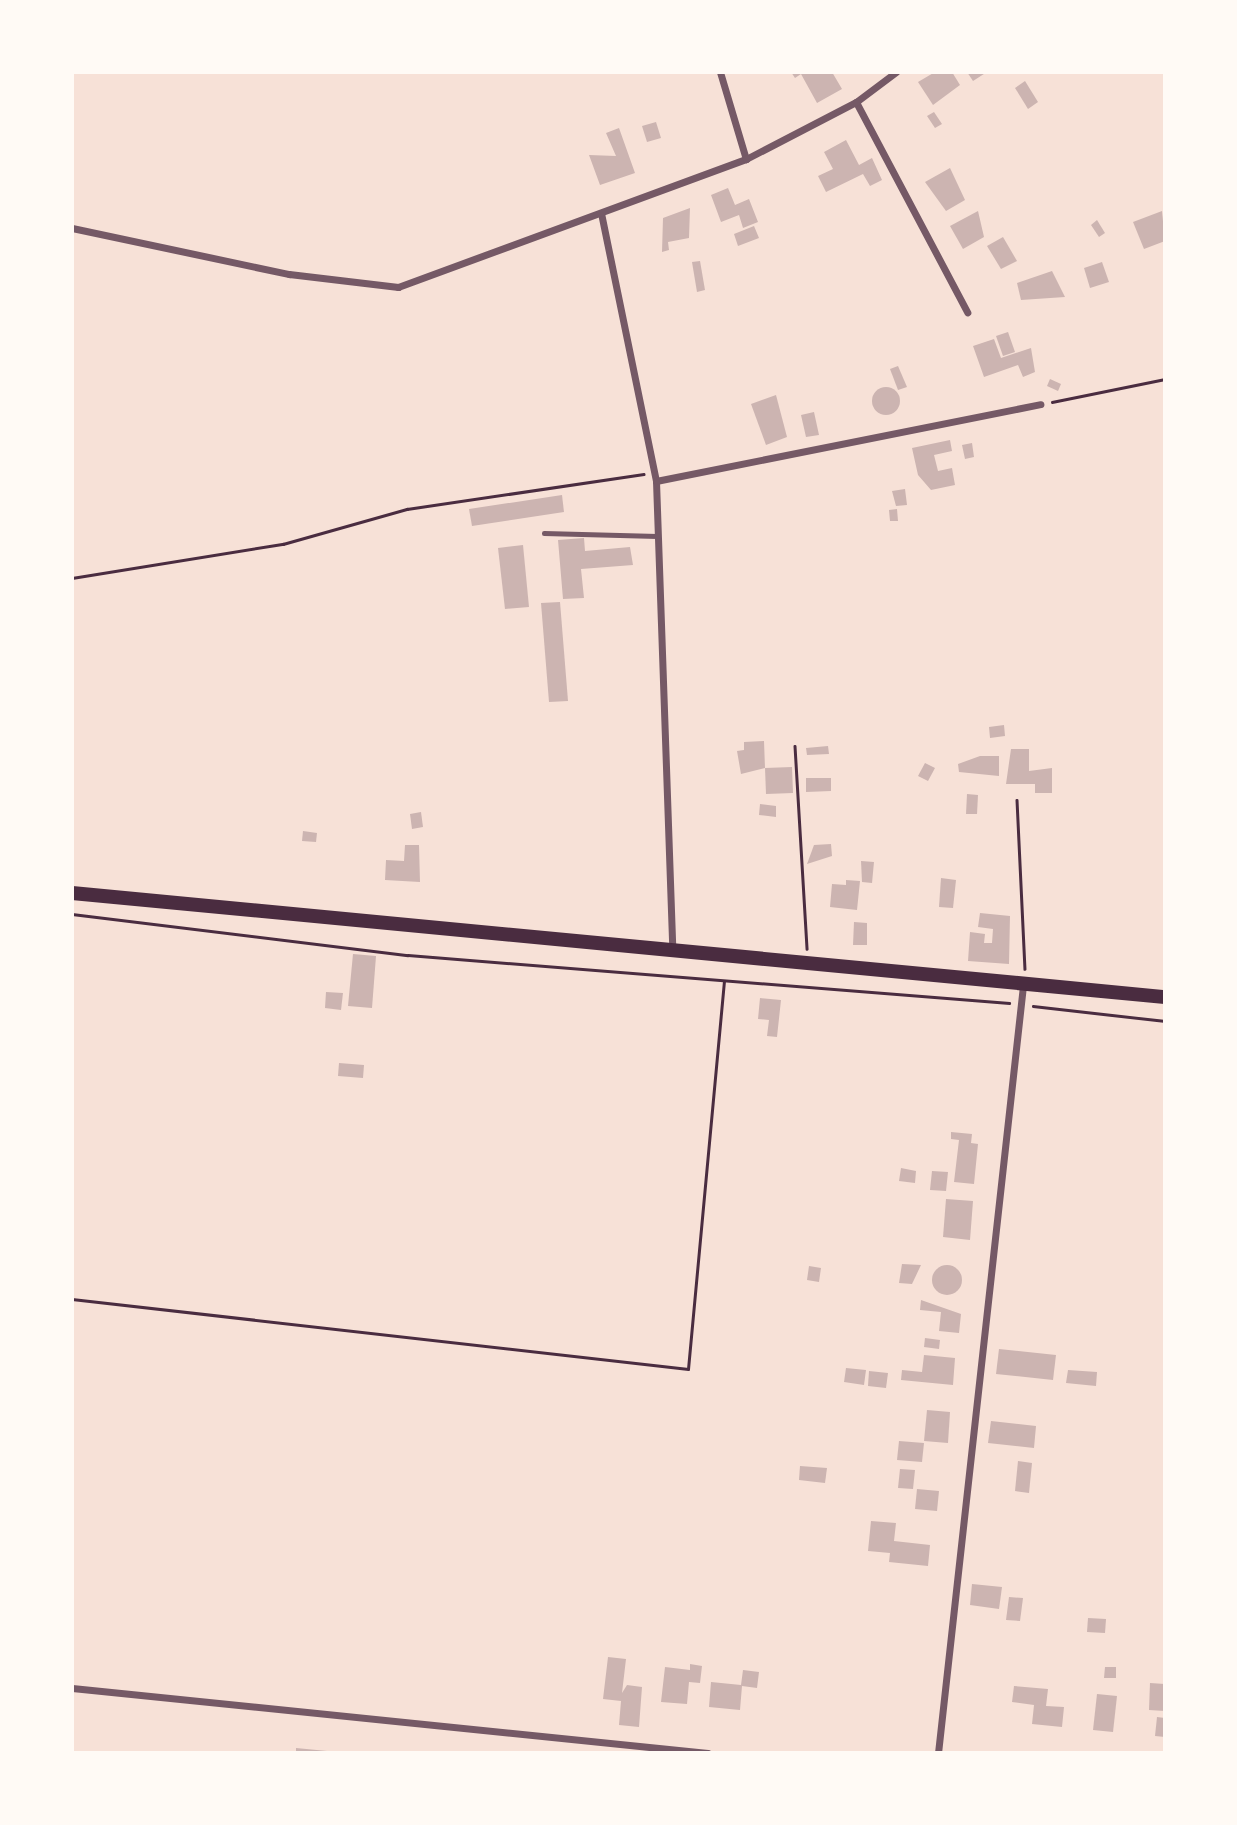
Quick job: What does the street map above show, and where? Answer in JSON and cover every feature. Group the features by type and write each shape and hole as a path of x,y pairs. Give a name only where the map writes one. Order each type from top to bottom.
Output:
{"main road":[{"path":"72,893 1023,986 1165,997"}],"street":[{"path":"720,72 747,159"},
{"path":"72,228 289,274 398,287 747,159 856,102 896,72"},
{"path":"856,102 967,312"},
{"path":"601,213 655,477 672,950"},
{"path":"655,477 1040,404"},
{"path":"938,1753 1023,986"},
{"path":"72,1688 708,1753"}],"lane":[{"path":"544,533 658,536"}],"path":[{"path":"1040,404 1165,379"},
{"path":"72,578 283,544 407,509 655,477"},
{"path":"795,746 808,963"},
{"path":"1017,800 1027,947 1023,986"},
{"path":"72,914 408,955 1020,1004 1165,1021"},
{"path":"72,1299 688,1369 724,982"}],"building":[{"path":"791,72 832,72 842,89 817,103 801,74 795,78"},
{"path":"935,72 952,72 960,85 933,105 918,82"},
{"path":"967,72 987,72 973,81"},
{"path":"1025,81 1038,102 1028,109 1015,88"},
{"path":"934,112 942,124 935,128 927,116"},
{"path":"656,122 661,138 647,142 642,126"},
{"path":"619,128 635,173 600,185 589,155 616,156 606,133"},
{"path":"846,140 859,165 872,158 882,180 870,186 863,174 826,192 818,176 833,169 824,152"},
{"path":"950,168 965,200 946,211 925,182"},
{"path":"728,188 735,205 749,199 758,222 743,228 739,215 721,222 711,195"},
{"path":"690,208 689,238 668,242 669,250 662,252 663,218"},
{"path":"978,211 984,237 963,249 950,226"},
{"path":"1162,211 1165,241 1144,249 1133,222"},
{"path":"1097,220 1105,233 1099,237 1091,225"},
{"path":"754,226 759,238 738,246 734,234"},
{"path":"1003,237 1017,261 1001,269 987,246"},
{"path":"700,261 705,290 697,292 692,262"},
{"path":"1102,262 1109,282 1090,288 1084,268"},
{"path":"1052,271 1065,297 1021,300 1017,283"},
{"path":"1008,332 1015,352 1003,356 996,336"},
{"path":"994,339 1001,358 1031,348 1035,372 1023,377 1018,365 984,377 973,346"},
{"path":"898,366 907,387 898,390 890,369"},
{"path":"1050,379 1061,384 1058,391 1047,386"},
{"path":"886,387 896,391 900,401 896,411 886,415 876,411 872,401 876,391"},
{"path":"776,395 787,437 766,445 751,404"},
{"path":"814,412 819,435 806,437 801,415"},
{"path":"950,440 952,451 934,455 938,471 952,468 955,485 931,490 918,475 912,448"},
{"path":"972,443 974,457 965,459 962,445"},
{"path":"905,489 907,505 896,506 892,491"},
{"path":"562,495 564,512 472,526 469,509"},
{"path":"897,509 898,521 890,521 889,510"},
{"path":"584,538 585,551 630,547 633,565 581,569 584,598 563,599 558,540"},
{"path":"523,545 529,607 505,609 498,548"},
{"path":"560,602 568,701 549,702 541,603"},
{"path":"1004,725 1005,736 990,738 989,727"},
{"path":"764,741 765,768 741,774 737,751 744,750 744,742"},
{"path":"828,746 829,754 807,755 806,748"},
{"path":"1011,749 1029,749 1029,771 1052,768 1052,793 1035,793 1035,784 1006,784"},
{"path":"980,756 999,756 999,776 959,772 958,764"},
{"path":"925,763 935,768 928,781 918,776"},
{"path":"792,767 793,793 766,794 765,768"},
{"path":"806,778 831,778 831,791 806,792"},
{"path":"967,794 978,795 977,814 966,814"},
{"path":"760,804 776,806 776,817 759,815"},
{"path":"421,812 423,827 412,829 410,814"},
{"path":"303,831 317,833 316,842 302,841"},
{"path":"831,844 832,856 807,864 814,845"},
{"path":"405,845 419,845 420,882 385,880 386,860 404,861"},
{"path":"861,861 874,862 872,883 862,882"},
{"path":"941,878 956,880 953,908 939,907"},
{"path":"846,880 860,881 857,910 830,907 832,884 846,885"},
{"path":"980,913 1010,916 1009,964 968,961 970,932 985,934 984,943 992,943 993,929 978,927"},
{"path":"854,922 867,923 867,945 853,945"},
{"path":"353,954 376,956 372,1008 348,1006"},
{"path":"326,992 343,993 341,1010 325,1008"},
{"path":"760,998 781,1000 777,1037 767,1036 769,1020 758,1019"},
{"path":"339,1063 364,1065 363,1078 338,1076"},
{"path":"951,1132 972,1134 971,1143 978,1144 974,1184 954,1182 959,1140 951,1139"},
{"path":"901,1168 916,1171 915,1183 899,1181"},
{"path":"932,1171 948,1172 946,1191 930,1190"},
{"path":"946,1199 973,1201 970,1240 943,1237"},
{"path":"902,1264 921,1265 912,1284 899,1283"},
{"path":"947,1265 958,1269 962,1280 958,1291 947,1295 936,1291 932,1280 936,1269"},
{"path":"809,1266 821,1268 819,1282 807,1280"},
{"path":"921,1300 961,1314 959,1333 939,1331 941,1312 920,1310"},
{"path":"925,1338 940,1340 939,1349 924,1347"},
{"path":"999,1349 1056,1355 1053,1380 996,1374"},
{"path":"924,1355 955,1358 953,1385 901,1380 902,1370 922,1372"},
{"path":"846,1368 866,1370 864,1385 844,1382"},
{"path":"1068,1370 1097,1372 1096,1386 1066,1383"},
{"path":"869,1371 888,1373 886,1388 868,1386"},
{"path":"927,1410 950,1412 948,1443 924,1441"},
{"path":"991,1421 1036,1426 1034,1448 988,1443"},
{"path":"899,1441 924,1443 922,1462 897,1460"},
{"path":"1018,1461 1032,1463 1029,1493 1015,1491"},
{"path":"800,1466 827,1468 825,1483 799,1480"},
{"path":"900,1469 915,1470 913,1489 898,1488"},
{"path":"917,1489 939,1491 937,1511 915,1509"},
{"path":"871,1521 896,1523 894,1541 930,1545 928,1566 889,1562 890,1553 868,1551"},
{"path":"972,1584 1002,1587 999,1609 970,1605"},
{"path":"1009,1597 1023,1598 1020,1621 1006,1620"},
{"path":"1088,1618 1106,1619 1105,1633 1087,1632"},
{"path":"608,1657 626,1659 622,1693 627,1685 642,1687 639,1727 619,1725 621,1701 603,1699"},
{"path":"690,1664 702,1666 700,1683 689,1682 687,1704 661,1702 665,1667 690,1670"},
{"path":"1105,1667 1116,1667 1116,1678 1104,1678"},
{"path":"743,1670 759,1672 757,1688 742,1686 740,1710 709,1707 711,1682 741,1685"},
{"path":"1150,1683 1165,1684 1165,1711 1149,1710"},
{"path":"1014,1686 1048,1689 1046,1706 1064,1707 1062,1727 1032,1724 1034,1705 1012,1702"},
{"path":"1097,1694 1117,1696 1113,1732 1093,1730"},
{"path":"1157,1717 1165,1718 1165,1737 1155,1736"},
{"path":"296,1748 327,1751 327,1753 296,1753"}]}
